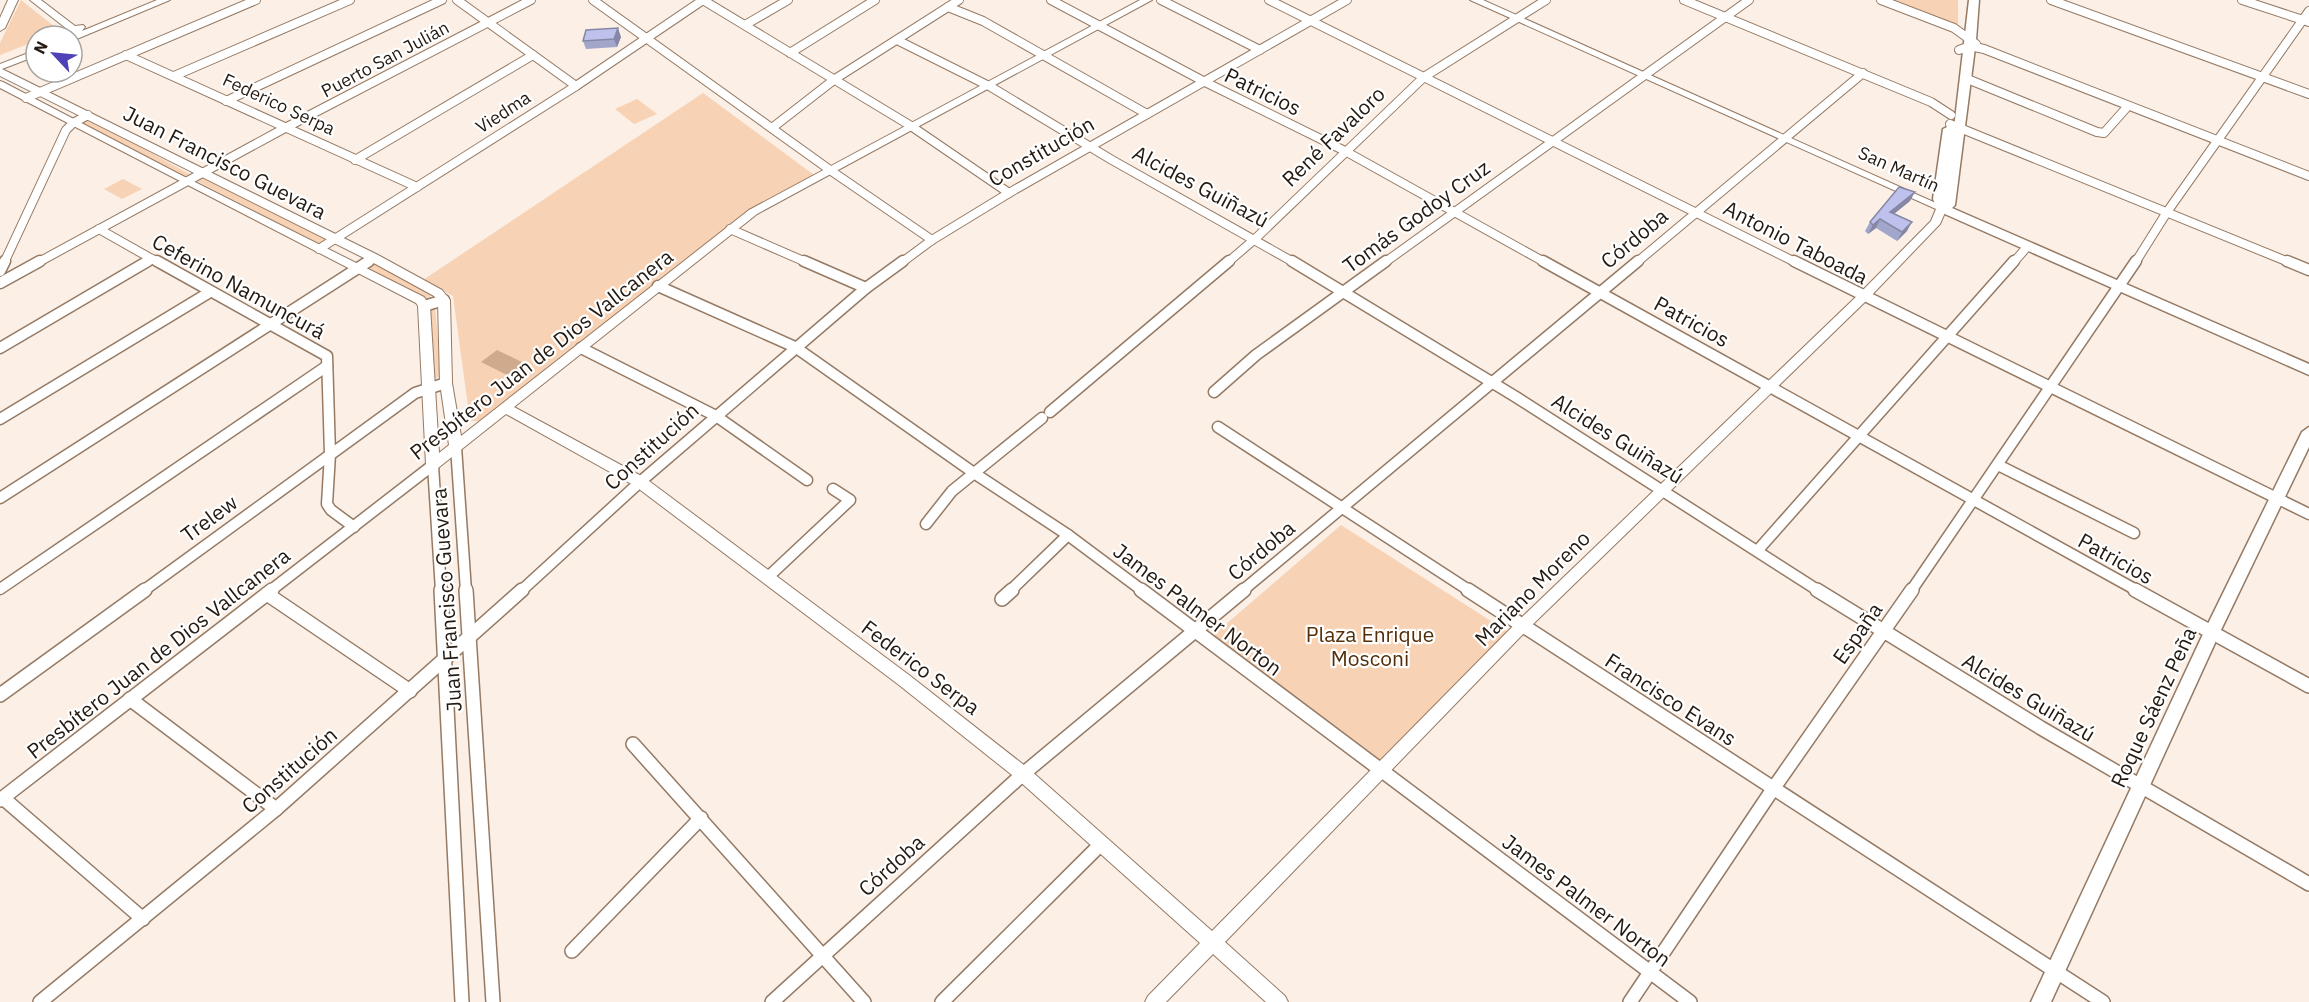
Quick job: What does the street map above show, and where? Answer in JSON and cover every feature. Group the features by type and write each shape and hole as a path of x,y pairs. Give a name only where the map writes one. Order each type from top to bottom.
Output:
{"main road":[{"path":"1955,115 1965,78 1967,46 1961,33 1964,0"},
{"path":"1942,208 1939,199 1974,0"},
{"name":"San Martín","path":"1942,208 2309,370"},
{"name":"Roque Sáenz Peña","path":"2041,1002 2212,632 2309,432"}],"street":[{"path":"0,28 13,0"},
{"path":"35,0 63,24"},
{"path":"26,98 256,0"},
{"path":"174,76 350,0"},
{"path":"226,101 442,0"},
{"path":"458,0 576,86"},
{"name":"Puerto San Julián","path":"0,283 285,128 531,0"},
{"path":"593,0 830,170 932,240"},
{"path":"703,0 910,126 1009,193"},
{"name":"Viedma","path":"319,249 576,86 703,0"},
{"path":"745,25 788,0"},
{"path":"790,53 875,0"},
{"path":"772,128 835,79 959,0"},
{"name":"Patricios","path":"1051,0 1204,82 1345,151 2309,686"},
{"name":"Presbítero Juan de Dios Vallcanera","path":"1,799 433,465 753,212 1147,0"},
{"path":"1161,0 1260,50"},
{"name":"Antonio Taboada","path":"1269,0 1947,338 2309,514"},
{"name":"Constitución","path":"40,1002 276,809 446,659 640,482 866,288 932,240 1009,193 1347,0"},
{"name":"San Martín","path":"1475,0 1942,208"},
{"name":"René Favaloro","path":"926,524 951,491 1046,415 1256,238 1424,77 1546,0"},
{"path":"1684,0 1931,102 2167,212 2309,270"},
{"name":"Tomás Godoy Cruz","path":"1214,392 1256,355 1749,0"},
{"path":"1881,0 1961,33 1967,46 1984,49 2309,176"},
{"path":"2050,0 2309,94"},
{"path":"2242,0 2306,21"},
{"path":"84,30 154,1"},
{"path":"948,7 983,21 1147,114"},
{"name":"España","path":"1630,1002 1773,789 1975,500 2119,288 2167,212 2262,77 2306,21 2309,11"},
{"name":"Alcides Guiñazú","path":"897,39 930,54 987,86 1089,148 1256,238 1345,291 1664,489 1883,631 2140,787 2309,884"},
{"path":"0,59 24,49"},
{"name":"Federico Serpa","path":"126,55 417,187"},
{"path":"355,160 533,55"},
{"path":"0,70 24,58"},
{"name":"Juan Francisco Guevara","path":"0,70 374,258 438,293 444,300 446,383 456,447 467,640 493,1002"},
{"name":"Córdoba","path":"772,1002 1023,774 1863,74"},
{"path":"1965,78 2097,132 2104,132 2128,106"},
{"name":"Juan Francisco Guevara","path":"0,84 186,182 420,300 424,306 446,659 462,1002"},
{"path":"0,271 66,130 73,123 88,115"},
{"name":"Mariano Moreno","path":"1155,1002 1210,942 1523,625 1864,296 1936,222 1942,208"},
{"name":"Ceferino Namuncurá","path":"99,229 327,356 330,454 327,504 331,510 354,526"},
{"path":"730,229 866,288"},
{"path":"1758,550 2027,247"},
{"path":"0,498 374,258"},
{"path":"0,348 152,259"},
{"name":"James Palmer Norton","path":"658,286 795,347 974,473 1068,535 1690,1002"},
{"path":"0,419 210,291"},
{"path":"424,306 444,300"},
{"path":"581,348 716,416 807,480"},
{"path":"0,589 327,366"},
{"name":"Trelew","path":"0,695 415,393 446,383"},
{"name":"Federico Serpa","path":"505,408 640,482 947,712 1023,774 1279,1002"},
{"name":"Francisco Evans","path":"1218,427 2103,1002"},
{"path":"1998,465 2134,533"},
{"path":"768,577 850,500 832,489"},
{"path":"1002,599 1068,535"},
{"path":"267,594 410,691"},
{"path":"130,699 276,809"},
{"path":"633,744 864,1002"},
{"path":"1,799 143,919"},
{"path":"572,951 701,818"},
{"path":"942,1002 1101,844"}],"green space":[{"path":"21,0 51,24 24,24 24,46 0,55 0,43"},
{"path":"1890,0 1958,0 1958,26"},
{"path":"703,93 814,175 751,208 479,421 470,421 453,296 423,280"},
{"path":"637,99 657,114 634,124 615,109"},
{"path":"88,118 193,176 186,181 77,124"},
{"path":"201,175 328,241 321,245 193,179"},
{"path":"123,179 142,189 122,199 104,189"},
{"path":"374,264 433,294 426,299 366,268"},
{"path":"435,306 441,375 432,381 427,309"},
{"name":"Plaza Enrique Mosconi","path":"1341,525 1508,632 1381,761 1211,637"}],"shaded area":[{"path":"497,350 526,364 511,377 481,362"}],"building":[{"path":"618,28 614,39 583,41 586,30"},
{"path":"1899,187 1915,192 1890,212 1912,222 1902,232 1880,219 1873,225 1870,222"}]}
